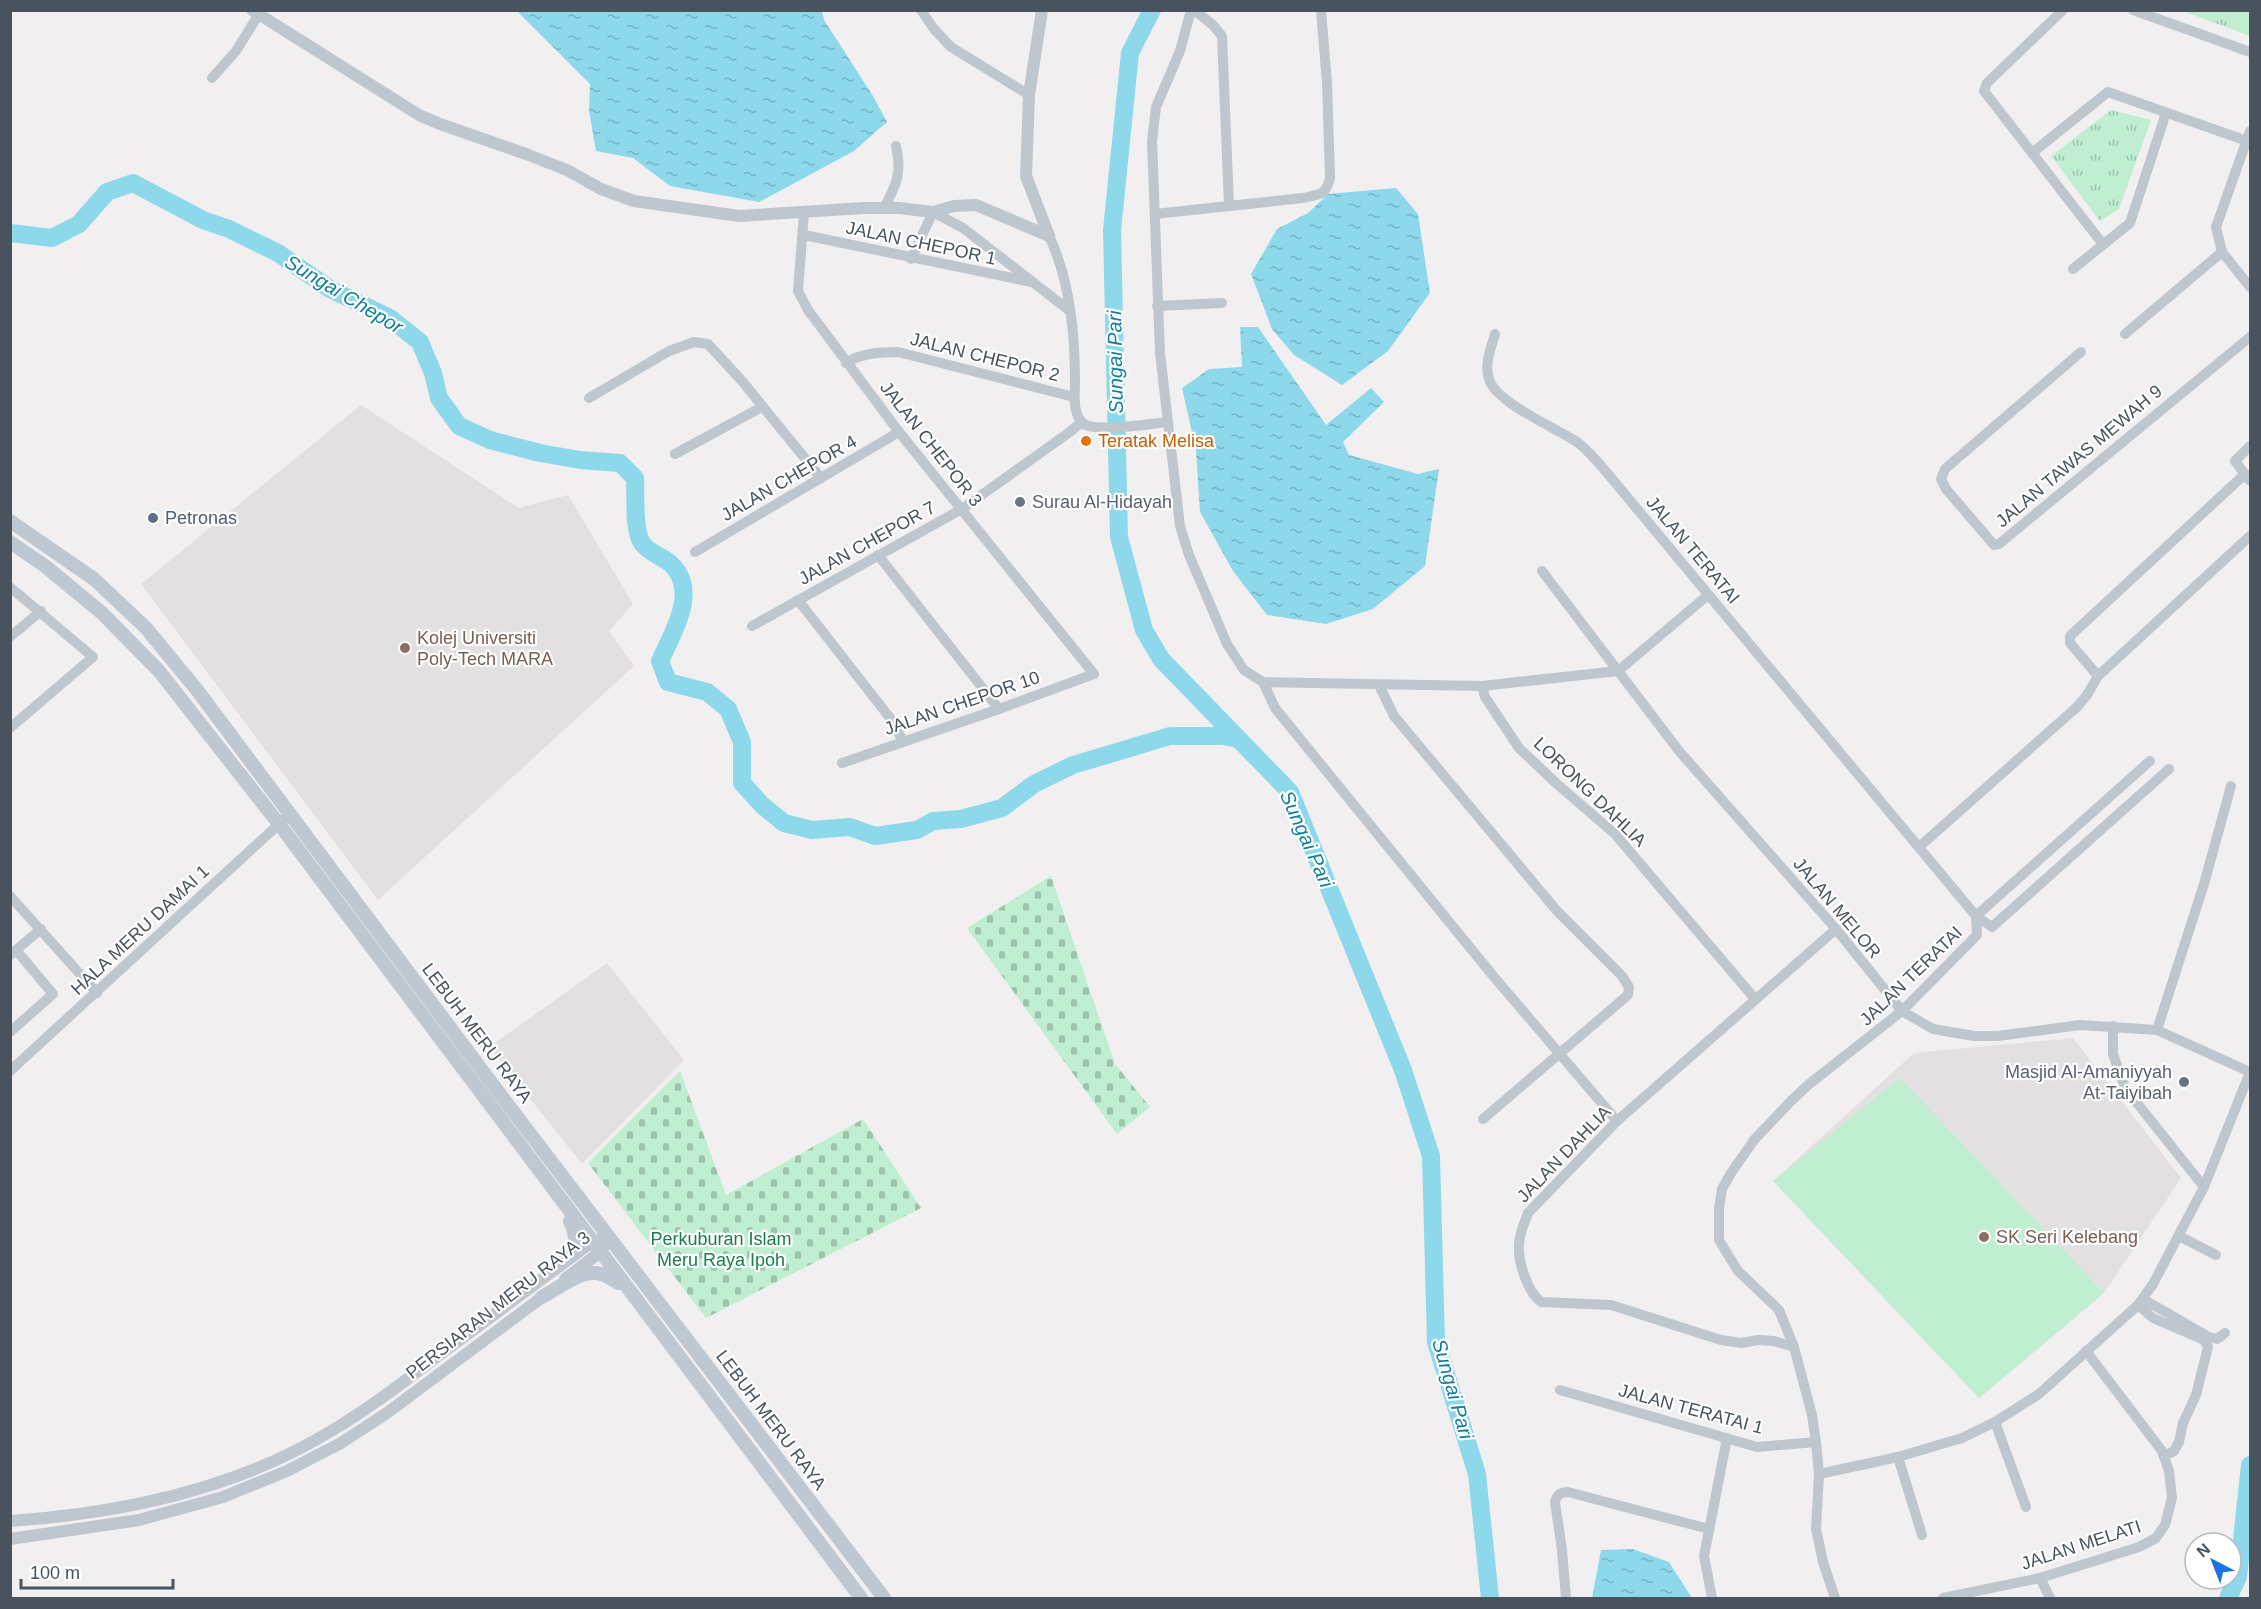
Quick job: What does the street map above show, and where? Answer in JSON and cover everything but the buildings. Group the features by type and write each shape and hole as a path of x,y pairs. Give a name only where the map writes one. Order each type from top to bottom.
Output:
{"main road":[{"name":"LEBUH MERU RAYA","path":"10,521 93,579 146,628 197,690 499,1093 884,1599"},
{"name":"LEBUH MERU RAYA","path":"10,542 45,566 132,642 159,671 279,824 861,1599"},
{"path":"558,1197 575,1234 574,1245 560,1265"},
{"path":"542,1297 573,1280 593,1273 608,1277 625,1287"}],"street":[{"path":"935,10 923,14 934,30 951,47 1029,95"},
{"path":"1042,10 1029,95 1026,176 1061,265 1075,342 1074,396"},
{"path":"1229,206 1222,36 1213,25 1193,10 1180,51 1156,107 1154,122 1152,141 1157,306 1176,508 1184,540 1233,656 1244,670 1263,682 1482,686 1618,672 1708,595"},
{"path":"1155,214 1303,198 1322,194 1328,189 1330,178 1328,83 1321,10"},
{"path":"2063,10 1985,86 1985,94 2102,243"},
{"path":"2133,10 2250,52"},
{"path":"212,78 236,51 256,12 419,115 526,154 634,201 739,216 884,208 933,212 954,206 976,205 1049,236"},
{"path":"2032,153 2108,93 2166,113 2249,136 2216,227 2222,252 2250,286"},
{"path":"2073,269 2102,243 2130,223 2166,113"},
{"path":"884,208 900,170 896,146"},
{"path":"911,259 933,212"},
{"name":"JALAN CHEPOR 1","path":"933,212 963,228 1070,311"},
{"name":"JALAN CHEPOR 3","path":"804,213 798,291 808,310 899,432 1094,674"},
{"name":"JALAN CHEPOR 1","path":"804,235 911,259 1032,282"},
{"path":"2125,334 2222,252"},
{"path":"1157,306 1222,303"},
{"name":"JALAN TERATAI","path":"1495,334 1487,360 1489,380 1506,400 1578,443 1588,453 1976,916 1977,934 1902,1011 1791,1101 1754,1140 1722,1190 1719,1208 1719,1240 1738,1271 1779,1310 1794,1347 1812,1415 1816,1442 1819,1474 1816,1529 1823,1562 1835,1599"},
{"name":"JALAN TAWAS MEWAH 9","path":"2081,352 1945,469 1941,479 1946,489 1994,545 1998,545 2250,337"},
{"path":"589,398 669,351 694,342 708,344 820,478"},
{"name":"JALAN CHEPOR 2","path":"846,363 855,358 882,352 898,352 1074,396 1078,418 1082,422"},
{"path":"675,454 762,407"},
{"path":"1082,422 1089,427 1096,428 1167,422"},
{"name":"JALAN CHEPOR 7","path":"752,626 962,509 1082,422"},
{"name":"JALAN CHEPOR 4","path":"695,552 899,432"},
{"path":"2098,676 2070,643 2070,636 2248,478 2235,461 2250,446"},
{"path":"1919,847 2077,707 2098,676 2250,536"},
{"path":"878,555 999,710"},
{"name":"JALAN MELOR","path":"1542,571 1679,751 1836,929 1902,1011 1933,1029 1974,1036 1998,1036 2080,1025 2157,1030 2250,1072"},
{"path":"10,587 93,657 10,728"},
{"path":"798,600 890,718 903,741"},
{"path":"10,637 41,611"},
{"name":"JALAN CHEPOR 10","path":"842,763 999,710 1094,674"},
{"path":"1263,682 1275,708 1546,1040 1561,1054 1617,1121"},
{"path":"1379,685 1394,717 1557,911 1622,976 1629,987 1628,995 1483,1119"},
{"name":"LORONG DAHLIA","path":"1482,686 1485,697 1519,748 1615,834 1755,999"},
{"path":"2150,761 1976,916 1992,927 2169,769"},
{"path":"2157,1030 2204,884 2231,786"},
{"name":"HALA MERU DAMAI 1","path":"10,1071 291,813"},
{"path":"10,896 97,993"},
{"path":"10,1032 53,994 13,953 40,929"},
{"name":"JALAN DAHLIA","path":"1794,1347 1774,1341 1758,1340 1741,1343 1721,1340 1611,1305 1541,1302 1533,1296 1527,1285 1519,1248 1521,1231 1528,1213 1617,1121 1836,929"},
{"path":"2113,1026 2113,1054 2125,1088 2204,1187"},
{"path":"1819,1474 1898,1457 1962,1438 1995,1422 2039,1394 2140,1302 2179,1236 2204,1187 2250,1072"},
{"path":"2179,1236 2216,1255"},
{"name":"PERSIARAN MERU RAYA 3","path":"10,1539 139,1520 224,1497 287,1471 341,1443 387,1413 542,1297 610,1237"},
{"name":"PERSIARAN MERU RAYA 3","path":"10,1521 65,1517 144,1504 219,1483 286,1455 330,1432 384,1396 560,1265 596,1248"},
{"path":"2140,1302 2209,1337 2219,1338 2225,1333"},
{"path":"2140,1302 2153,1318 2204,1340 2208,1347 2196,1395 2183,1423 2180,1442 2174,1451 2164,1456"},
{"name":"JALAN MELATI","path":"1945,1598 2040,1578 2139,1547 2161,1533 2169,1518 2172,1498 2169,1471 2164,1456 2152,1436 2086,1351"},
{"name":"JALAN TERATAI 1","path":"1560,1390 1757,1447 1816,1442"},
{"path":"1995,1422 2026,1507"},
{"path":"1712,1599 1704,1556 1727,1438"},
{"path":"1898,1457 1922,1535"},
{"path":"1566,1599 1556,1502 1559,1494 1568,1492 1708,1529"},
{"path":"2040,1578 2050,1599"}],"shaded area":[{"name":"Kolej Universiti Poly-Tech MARA","path":"361,405 519,508 568,495 633,604 609,631 634,666 378,900 141,584"},
{"path":"607,963 684,1060 582,1164 489,1047"},
{"name":"SK Seri Kelebang","path":"2073,1038 2181,1178 2104,1293 1979,1398 1773,1181 1914,1053"}],"green space":[{"path":"2183,11 2250,11 2250,36"},
{"path":"2111,110 2151,120 2119,209 2100,221 2051,156"},
{"path":"1051,876 1115,1064 1150,1107 1117,1134 967,928"},
{"name":"Perkuburan Islam Meru Raya Ipoh","path":"680,1071 726,1195 863,1119 921,1208 706,1318 588,1163"},
{"path":"1900,1078 2104,1293 1979,1398 1773,1181"}],"water":[{"path":"516,10 822,11 824,20 887,122 854,151 759,202 670,186 633,158 596,151 589,111 590,84"},
{"path":"1396,188 1418,214 1430,293 1388,351 1342,385 1294,355 1272,329 1251,274 1277,229 1308,213 1328,194"},
{"path":"1240,327 1258,327 1326,425 1371,388 1384,402 1343,442 1349,455 1418,474 1439,469 1425,566 1373,609 1326,624 1267,615 1233,571 1200,512 1196,450 1182,388 1209,369 1242,367"},
{"path":"1633,1549 1669,1562 1692,1598 1592,1598 1601,1550"}],"waterway":[{"name":"Sungai Pari","path":"1152,10 1130,53 1112,230 1119,537 1144,630 1161,659 1290,792 1403,1070 1431,1156 1436,1342 1477,1474 1490,1598"},
{"name":"Sungai Chepor","path":"10,233 52,238 79,224 107,192 133,183 203,220 229,229 278,253 330,289 390,318 420,342 433,373 439,398 459,426 490,440 540,453 580,460 620,463 635,478 636,521 642,543 672,565 680,576 683,588 681,613 660,661 668,682 707,692 728,709 742,742 742,783 762,805 784,823 812,830 850,827 875,836 917,830 933,821 961,819 1002,808 1034,784 1073,765 1170,736 1223,736 1238,739"},
{"path":"2228,1598 2238,1577 2250,1465"}],"place":[{"name":"Teratak Melisa","path":"1086,441"},
{"name":"Surau Al-Hidayah","path":"1020,502"},
{"name":"Petronas","path":"153,518"},
{"name":"Kolej Universiti Poly-Tech MARA","path":"405,648"},
{"name":"Masjid Al-Amaniyyah At-Taiyibah","path":"2184,1082"},
{"name":"SK Seri Kelebang","path":"1984,1237"}]}
